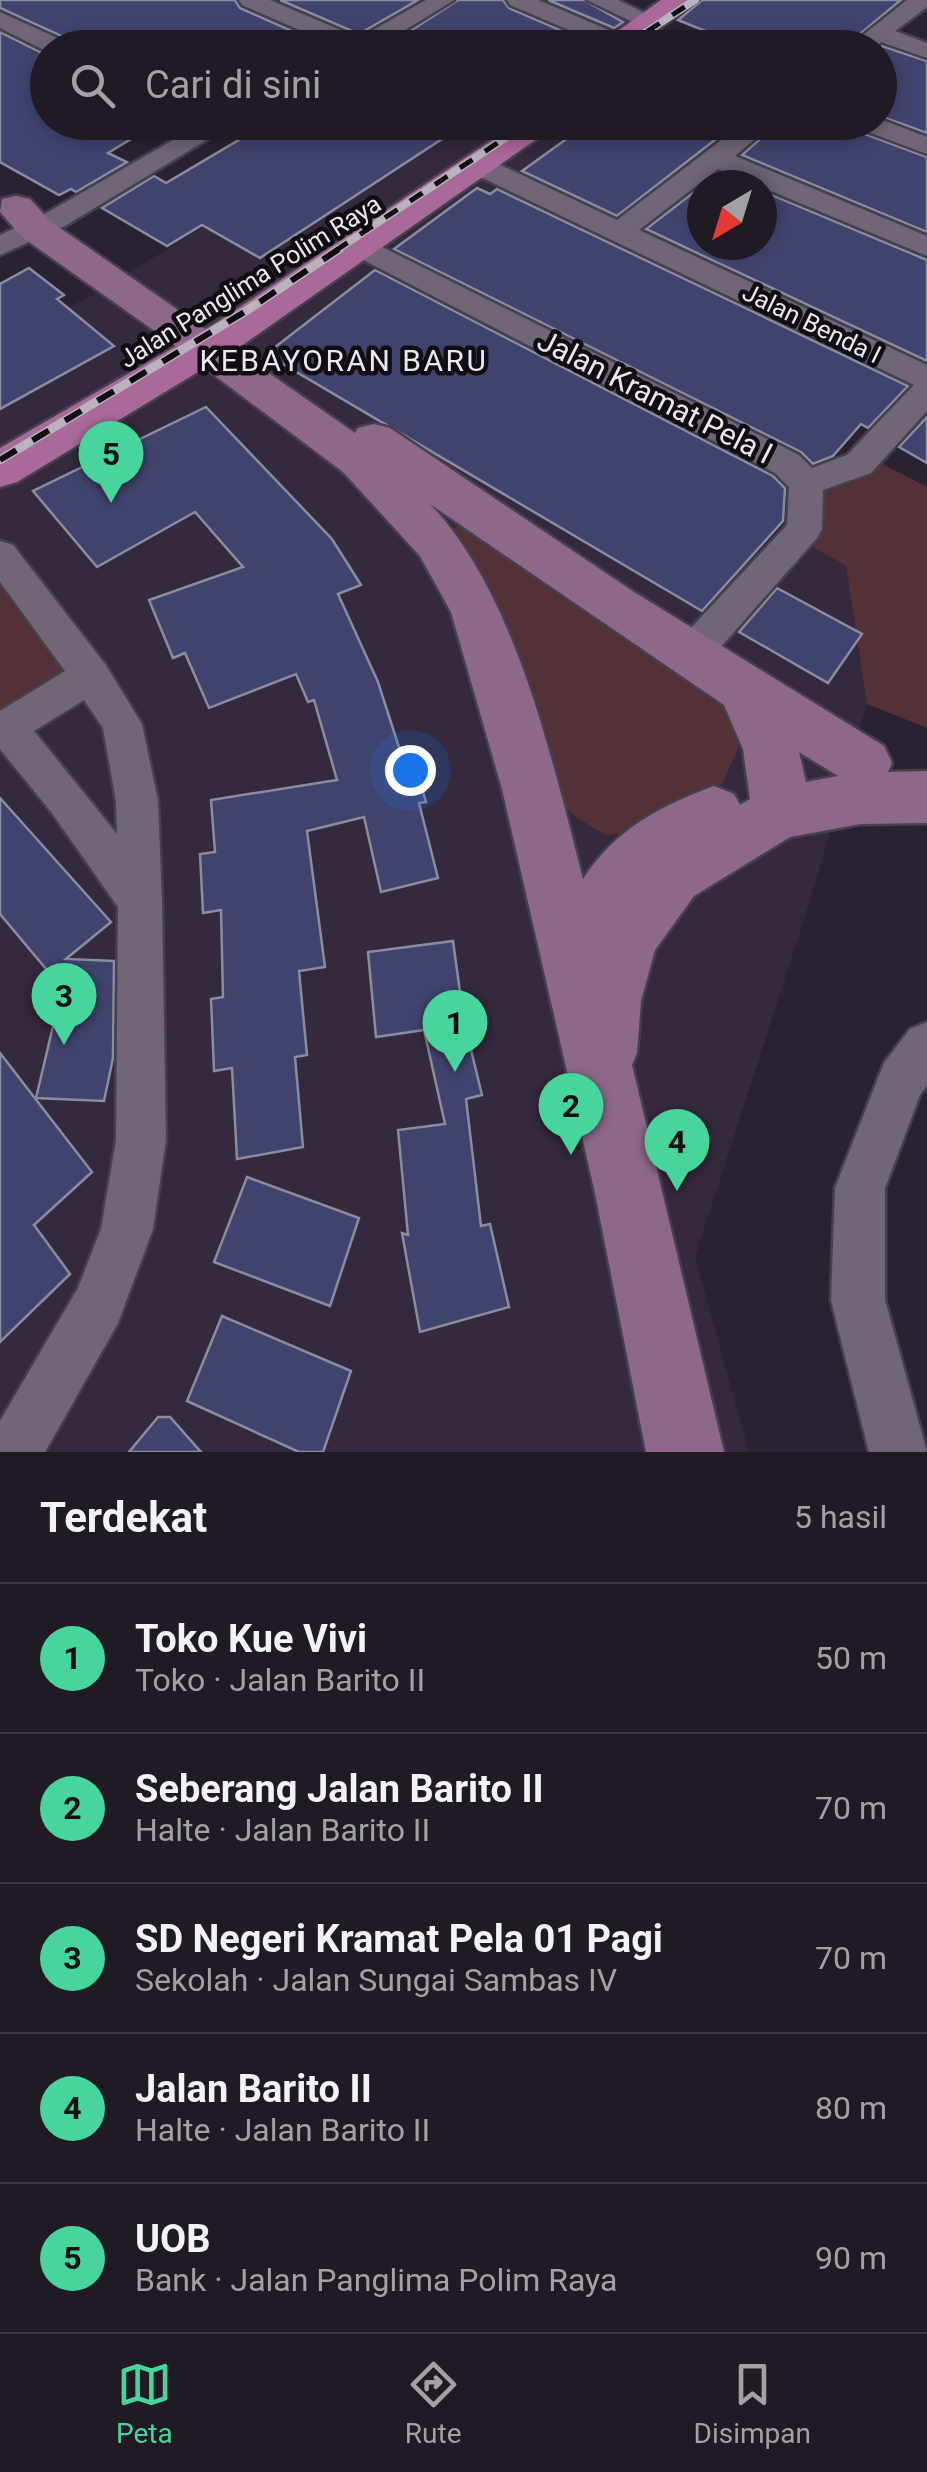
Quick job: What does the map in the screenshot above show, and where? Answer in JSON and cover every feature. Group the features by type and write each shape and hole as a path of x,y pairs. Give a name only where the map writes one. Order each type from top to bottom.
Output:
{"main road":[{"path":"657,30 695,5"},
{"name":"Jalan Panglima Polim Raya","path":"0,470 205,331 471,140"},
{"name":"Jalan Panglima Polim Raya","path":"0,432 205,331 360,247 518,140"}],"street":[{"path":"250,0 320,30"},
{"path":"389,30 443,0"},
{"path":"518,0 581,30"},
{"path":"598,0 645,30"},
{"path":"882,30 921,0"},
{"path":"0,19 30,34"},
{"path":"897,45 927,51"},
{"path":"897,135 927,146"},
{"path":"0,246 27,213 182,140"},
{"path":"621,231 739,140"},
{"path":"716,158 927,247"},
{"name":"Jalan Benda I","path":"480,166 927,378"},
{"path":"27,213 690,655 864,763"},
{"name":"Jalan Kramat Pela I","path":"360,247 786,464 806,483 804,529 690,655"},
{"path":"205,331 359,460 437,542 476,610 531,789 630,1193 685,1452"},
{"path":"806,483 860,464 927,391"},
{"path":"0,555 122,724 137,801 140,902 142,1140 127,1229 100,1304 14,1452"},
{"path":"91,676 3,730 67,800 140,902"},
{"path":"744,690 764,727 780,795"},
{"path":"570,952 648,873 780,795 864,763 927,765"},
{"path":"531,789 562,830 592,855 648,873"},
{"path":"780,795 927,797"},
{"path":"601,1085 609,1001 648,873"},
{"path":"898,1452 858,1300 860,1188 901,1080 927,1046"}],"shaded area":[{"path":"344,140 735,140 697,170 687,170 687,178 614,236 547,207 448,286 417,301 366,341 756,558 781,567 813,547 846,566 867,704 809,904 695,1257 749,1452 0,1452 0,342 93,295"},
{"path":"874,460 927,487 927,728 867,704 846,566 813,547 822,489"},
{"path":"459,524 720,701 736,725 738,748 722,784 629,833 605,835 576,817 554,794 485,591 452,530"},
{"path":"0,578 71,675 0,728"}],"building":[{"path":"0,0 235,0 240,8 290,30 48,30 0,8"},
{"path":"280,0 418,0 366,30 350,30"},
{"path":"458,0 503,0 509,8 560,30 412,30"},
{"path":"548,0 584,0 623,22 614,28"},
{"path":"702,0 901,0 865,30 703,30 678,20"},
{"path":"0,32 30,47 30,140 129,140 108,153 127,162 76,192 71,189 59,195 0,162"},
{"path":"897,51 927,61 927,133 897,122"},
{"path":"239,140 440,140 260,258 202,225 167,246 102,208 154,176 166,183"},
{"path":"565,140 715,140 617,216 522,171"},
{"path":"759,140 881,140 927,157 927,232 742,155"},
{"path":"477,188 490,194 497,189 908,386 868,428 861,424 833,456 813,464 801,452 394,249"},
{"path":"777,197 927,260 927,361 712,260 777,260"},
{"path":"687,198 687,248 646,229"},
{"path":"29,268 64,295 57,299 114,346 0,409 0,284"},
{"path":"375,270 773,476 785,488 783,521 702,611 266,354"},
{"path":"206,407 332,539 361,585 338,594 378,682 404,763 414,761 426,802 419,803 438,878 381,892 364,817 307,831 325,967 299,971 307,1055 295,1057 303,1147 237,1159 232,1068 214,1071 211,999 223,997 221,910 203,913 200,854 215,852 211,800 337,780 314,700 308,702 296,674 209,708 185,653 173,658 149,600 243,567 195,512 97,567 33,491"},
{"path":"927,417 927,463 899,447"},
{"path":"777,588 862,634 828,683 739,632"},
{"path":"0,798 111,922 66,959 114,961 113,1058 104,1101 36,1098 62,988 0,914"},
{"path":"453,941 464,1021 482,1095 466,1099 481,1226 490,1224 509,1307 420,1332 402,1233 408,1235 398,1130 445,1124 424,1030 376,1037 368,952"},
{"path":"0,1053 92,1172 34,1225 70,1274 0,1342"},
{"path":"247,1177 359,1218 330,1306 214,1262"},
{"path":"222,1316 351,1371 323,1452 299,1452 187,1401"},
{"path":"158,1417 170,1417 201,1452 129,1452"}],"railway":[{"path":"649,30 695,0"},
{"path":"335,251 502,140"},
{"path":"0,460 246,311 339,249"}],"place":[{"name":"UOB","path":"111,503"},
{"name":"SD Negeri Kramat Pela 01 Pagi","path":"64,1045"},
{"name":"Toko Kue Vivi","path":"455,1072"},
{"name":"Seberang Jalan Barito II","path":"571,1155"},
{"name":"Jalan Barito II","path":"677,1191"}],"district":[{"name":"KEBAYORAN BARU","path":"344,361"}]}
